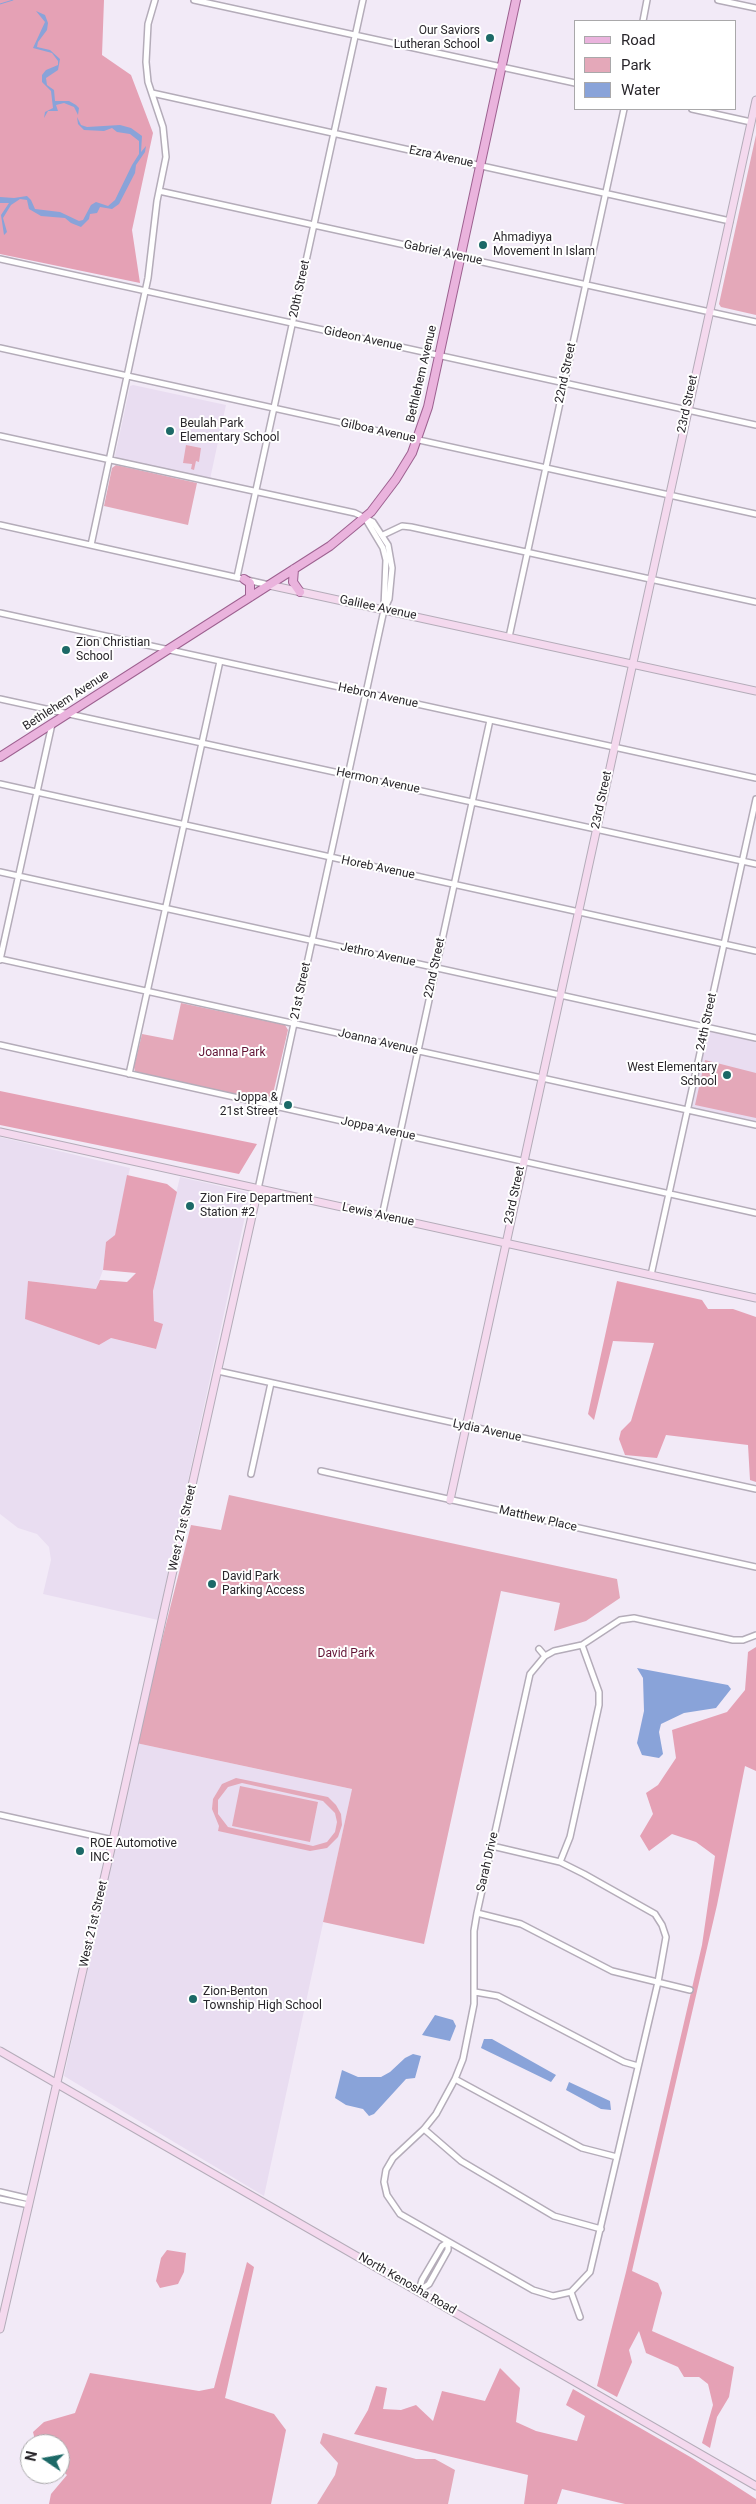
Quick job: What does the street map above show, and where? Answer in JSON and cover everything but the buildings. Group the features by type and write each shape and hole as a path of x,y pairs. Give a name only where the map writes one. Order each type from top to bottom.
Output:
{"main road":[{"name":"Bethlehem Avenue","path":"0,757 330,546 365,518 396,479 417,440 428,407 516,0"},
{"path":"294,569 293,582 300,592"},
{"path":"241,578 250,583 250,598"}],"street":[{"path":"91,545 146,291 159,191 165,162 166,144 163,127 148,82 146,42 155,0"},
{"path":"194,0 574,83"},
{"name":"20th Street","path":"241,578 256,492 363,0"},
{"path":"643,20 647,0"},
{"path":"718,0 756,8"},
{"name":"Ezra Avenue","path":"152,94 730,221"},
{"name":"23rd Street","path":"450,1500 540,1078 756,100"},
{"name":"22nd Street","path":"509,637 624,110"},
{"path":"697,110 751,122"},
{"name":"Gabriel Avenue","path":"159,191 756,322"},
{"name":"Gideon Avenue","path":"0,258 756,425"},
{"name":"Gilboa Avenue","path":"0,348 756,514"},
{"path":"0,436 355,513 373,522 383,535 402,526 411,527 756,602"},
{"name":"21st Street","path":"218,1372 384,610 387,567 383,548 365,518"},
{"name":"Galilee Avenue","path":"0,525 756,691"},
{"name":"21st Street","path":"383,535 388,545 392,568 389,599 384,610"},
{"name":"Hebron Avenue","path":"0,613 756,778"},
{"path":"129,1074 220,661"},
{"name":"Hermon Avenue","path":"0,698 756,864"},
{"name":"22nd Street","path":"382,1216 490,720"},
{"path":"0,960 52,723"},
{"name":"Horeb Avenue","path":"0,784 183,826 756,951"},
{"name":"24th Street","path":"652,1275 756,799"},
{"name":"Jethro Avenue","path":"0,872 756,1038"},
{"name":"Joanna Avenue","path":"0,960 756,1125"},
{"name":"Joppa Avenue","path":"0,1046 756,1213"},
{"name":"Lewis Avenue","path":"0,1132 756,1298"},
{"name":"Lydia Avenue","path":"218,1372 756,1490"},
{"name":"West 21st Street","path":"0,2329 58,2084 218,1372"},
{"path":"251,1474 271,1383"},
{"name":"Matthew Place","path":"321,1471 756,1567"},
{"path":"539,1649 545,1656 554,1651 582,1645 620,1620 634,1618 733,1640 743,1640 756,1635"},
{"path":"560,1862 570,1837 599,1705 599,1692 582,1645"},
{"name":"Sarah Drive","path":"545,1656 530,1674 477,1913 473,1949 475,1992 470,2032 455,2079 424,2129 393,2158 386,2170 384,2182 387,2195 400,2214 537,2292 553,2296 570,2292"},
{"path":"0,1815 113,1840"},
{"path":"492,1846 560,1862 649,1910 662,1925 666,1937 658,1982 590,2272 570,2292 580,2317"},
{"path":"477,1913 521,1924 612,1971 690,1990"},
{"path":"475,1992 498,1996 624,2062 638,2066"},
{"name":"North Kenosha Road","path":"0,2051 756,2486"},
{"path":"455,2079 582,2148 617,2157"},
{"path":"424,2129 461,2161 554,2216 600,2229"},
{"path":"0,2192 30,2202"},
{"path":"0,2199 30,2202"},
{"path":"419,2291 422,2280 442,2246 448,2242"}],"shaded area":[{"path":"0,0 104,0 102,55 131,75 153,133 132,230 140,283 0,254"},
{"name":"Beulah Park Elementary School","path":"133,385 226,405 210,479 115,456 130,386"},
{"name":"West Elementary School","path":"708,1031 756,1042 756,1122 692,1108"},
{"path":"0,1091 257,1144 239,1174 0,1125"},
{"path":"0,1137 130,1168 115,1235 106,1242 103,1270 96,1289 28,1281 111,1338 155,1349 153,1291 180,1177 250,1193 158,1620 43,1594 51,1560 49,1547 37,1534 18,1528 0,1514"},
{"path":"127,1175 167,1184 177,1192 153,1291 154,1321 163,1324 156,1349 111,1338 99,1345 25,1319 28,1281 96,1289 100,1280 127,1282 136,1273 103,1270 106,1242 115,1235"},
{"path":"617,1281 702,1300 708,1309 733,1309 756,1317 756,1482 750,1480 748,1445 666,1435 657,1458 625,1455 619,1439 621,1431 631,1421 654,1343 613,1341 594,1420 588,1414"},
{"path":"756,1647 756,1771 745,1766 717,1905 632,2271 658,2283 662,2293 652,2331 734,2367 729,2397 717,2417 710,2448 702,2443 713,2405 708,2384 699,2377 684,2377 678,2367 646,2353 639,2331 629,2350 632,2362 617,2397 597,2386 626,2272 702,1945 715,1856 696,1842 672,1834 649,1851 640,1836 653,1814 646,1793 658,1785 676,1758 672,1730 727,1712 745,1690 748,1652"},
{"name":"Zion-Benton Township High School","path":"136,1743 352,1789 264,2196 64,2076"},
{"path":"167,2250 186,2253 184,2272 178,2284 160,2288 156,2281 161,2258"},
{"path":"247,2262 254,2267 225,2398 274,2414 286,2430 271,2504 49,2504 51,2494 59,2484 70,2484 70,2434 34,2434 33,2432 44,2422 75,2413 90,2373 199,2391 214,2388"},
{"path":"500,2368 520,2388 516,2422 536,2431 577,2441 585,2416 566,2405 573,2389 692,2458 756,2499 756,2504 625,2504 562,2489 557,2504 524,2504 528,2475 354,2434 368,2410 376,2386 387,2388 383,2409 401,2410 416,2405 433,2421 442,2391 485,2401"}],"green space":[{"path":"756,135 756,315 721,307 719,304"},
{"path":"186,445 201,448 199,462 196,461 194,470 191,469 192,464 183,463"},
{"path":"116,465 197,483 188,525 104,506 112,468"},
{"name":"Joanna Park","path":"181,1003 285,1025 288,1030 272,1098 265,1101 135,1072 134,1067 142,1034 173,1040"},
{"path":"705,1060 756,1073 756,1118 695,1105"},
{"name":"David Park","path":"229,1495 617,1579 620,1598 586,1621 554,1631 560,1603 501,1591 424,1944 323,1922 352,1789 136,1743 191,1525 221,1530"},
{"path":"236,1778 328,1797 341,1814 342,1825 338,1837 327,1848 310,1851 218,1831 219,1826 212,1809 213,1799 222,1784","holes":["242,1783 323,1801 335,1813 337,1822 335,1832 327,1842 313,1846 228,1827 218,1814 218,1800 228,1787"]},
{"path":"240,1786 318,1802 310,1842 232,1826"},
{"path":"323,2433 416,2459 435,2459 455,2470 448,2504 317,2504 335,2475 338,2463 320,2443"}],"water":[{"path":"36,11 45,15 48,23 47,30 38,42 37,47 50,50 60,59 58,70 46,78 47,85 54,90 55,101 69,101 76,105 79,108 78,115 74,107 64,103 56,105 58,111 48,111 44,118 45,112 53,108 51,91 42,82 42,75 46,70 58,65 58,61 52,53 33,48 45,22"},
{"path":"77,117 81,125 87,127 120,125 131,128 142,136 141,152 146,146 145,152 136,165 135,173 119,204 112,209 100,207 97,213 90,214 89,219 81,227 65,218 41,216 29,209 27,200 20,199 11,205 3,218 7,232 4,235 1,215 9,203 0,203 0,197 14,198 27,196 35,209 60,212 79,221 83,220 91,205 96,202 108,206 115,200 139,154 139,141 130,134 117,132 112,128 104,131 84,130 78,124"},
{"path":"637,1668 728,1685 731,1689 716,1708 684,1713 661,1724 659,1732 663,1754 659,1758 642,1755 637,1743 644,1711 643,1678"},
{"path":"435,2015 453,2020 456,2026 450,2041 422,2035"},
{"path":"484,2039 492,2039 556,2075 551,2082 481,2048"},
{"path":"413,2054 421,2056 415,2078 406,2079 374,2114 369,2116 363,2109 346,2105 335,2098 342,2070 358,2077 381,2077"},
{"path":"569,2082 610,2101 611,2110 601,2109 566,2090"}],"waterway":[{"path":"0,4 13,0"}],"place":[{"name":"Our Saviors Lutheran School","path":"490,38"},
{"name":"Ahmadiyya Movement In Islam","path":"483,245"},
{"name":"Beulah Park Elementary School","path":"170,431"},
{"name":"Zion Christian School","path":"66,650"},
{"name":"West Elementary School","path":"727,1075"},
{"name":"Joppa & 21st Street","path":"288,1105"},
{"name":"Zion Fire Department Station #2","path":"190,1206"},
{"name":"David Park Parking Access","path":"212,1584"},
{"name":"ROE Automotive INC.","path":"80,1851"},
{"name":"Zion-Benton Township High School","path":"193,1999"}]}
